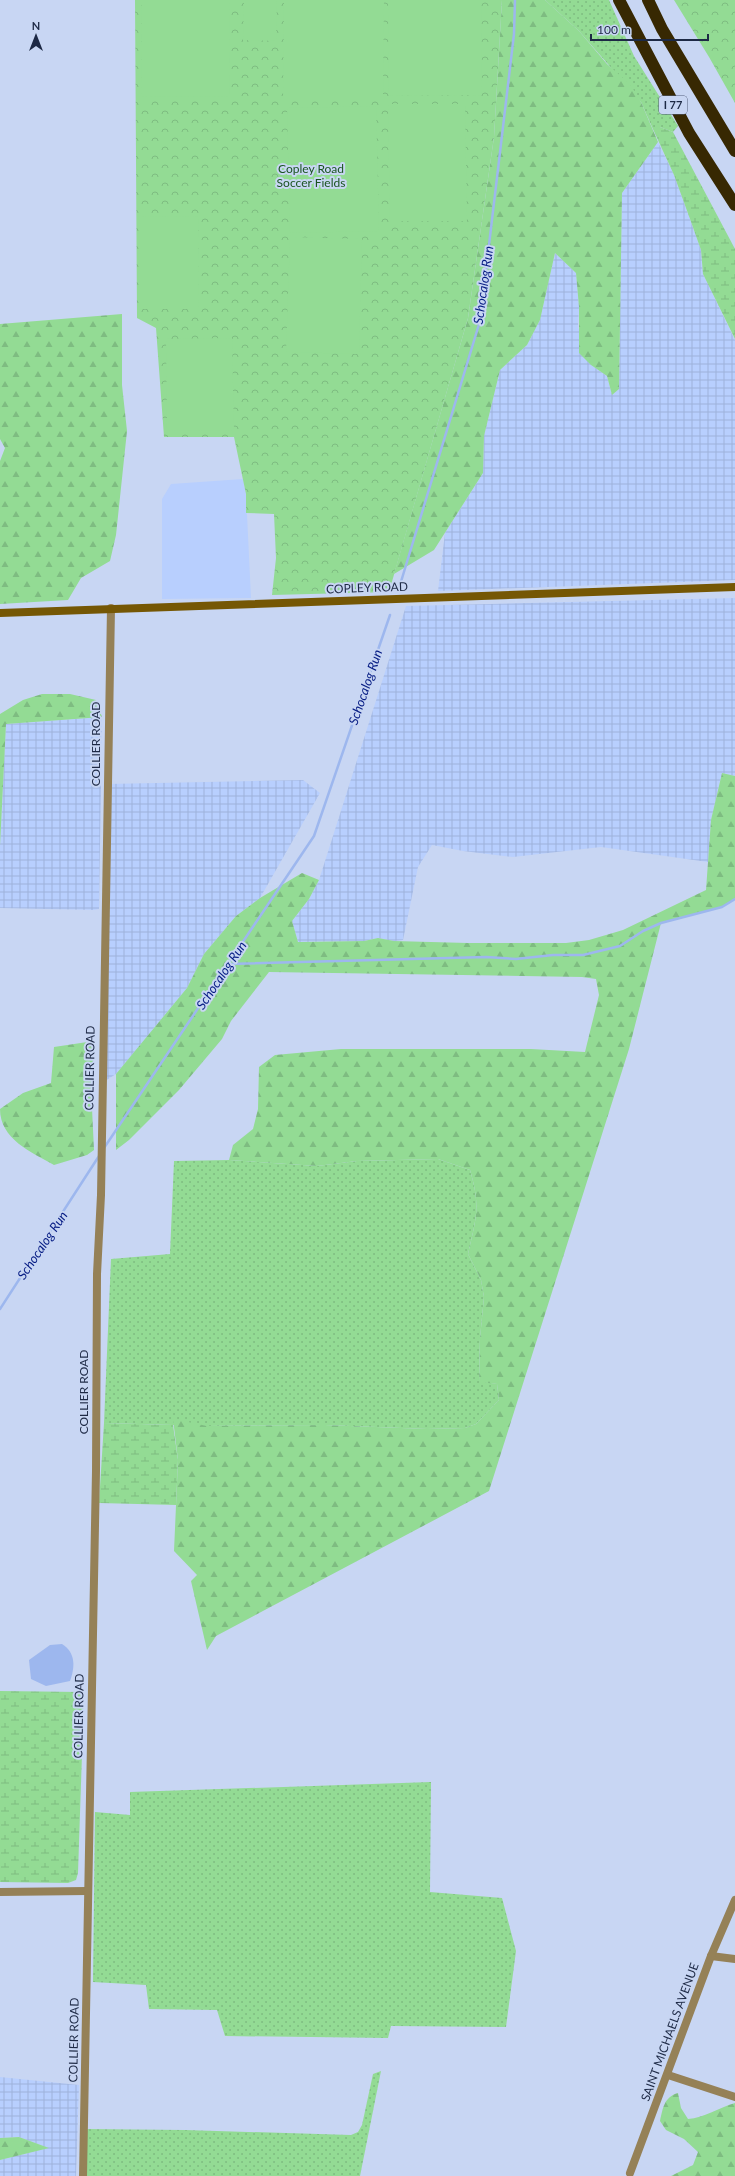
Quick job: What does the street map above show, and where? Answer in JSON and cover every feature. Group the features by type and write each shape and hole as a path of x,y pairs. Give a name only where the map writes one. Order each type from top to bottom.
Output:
{"highway":[{"name":"I 77","path":"619,0 686,126 735,205"},
{"name":"I 77","path":"648,0 666,36 735,151"}],"main road":[{"name":"COPLEY ROAD","path":"0,613 735,587"}],"street":[{"name":"COLLIER ROAD","path":"83,2176 87,1891 96,1471 97,1274 101,1167 111,608"},
{"path":"0,1892 87,1891"},
{"name":"SAINT MICHAELS AVENUE","path":"630,2174 711,1956 735,1900"},
{"path":"711,1956 735,1959"},
{"path":"668,2075 735,2097"}],"shaded area":[{"path":"658,142 674,175 701,250 703,274 735,340 735,580 438,591 445,533 483,473 484,436 500,370 527,345 540,320 555,253 576,273 579,307 578,327 591,365 607,376 612,395 619,389 622,193"},
{"path":"243,479 246,494 251,598 162,599 162,499 171,484"},
{"path":"735,598 735,776 722,773 711,820 708,862 601,847 513,857 463,851 432,845 418,867 403,940 394,941 378,938 364,941 298,942 292,921 309,899 319,880 406,606"},
{"path":"102,717 99,909 0,908 0,846 6,724"},
{"path":"303,780 320,793 260,898 236,916 204,954 187,988 116,1074 102,1083 107,784"},
{"path":"62,1644 67,1648 72,1656 73,1671 70,1681 46,1686 31,1679 29,1660 50,1645"},
{"path":"0,2077 79,2085 76,2176 0,2176 0,2160 48,2148 19,2137 0,2138"}],"green space":[{"name":"Copley Road Soccer Fields","path":"135,0 502,0 494,137 468,318 389,592 272,595 276,558 274,514 246,513 246,494 234,437 164,437 156,328 137,318"},
{"path":"142,0 230,0 229,97 141,96"},
{"path":"244,0 277,0 276,41 243,40"},
{"path":"284,0 384,0 383,97 283,97"},
{"path":"388,0 481,0 482,95 389,96"},
{"path":"502,0 545,0 579,31 607,64 630,84 641,102 658,142 622,193 619,389 612,395 607,376 591,365 579,353 579,307 576,273 555,253 540,320 527,345 500,370 484,436 483,473 434,550 394,574 468,318 494,137"},
{"path":"545,0 609,0 634,56 678,126 673,132 660,127 652,127 641,102 579,31"},
{"path":"674,0 735,0 735,103 709,57"},
{"path":"388,104 465,104 467,221 390,221"},
{"path":"376,106 379,231 290,233 287,108"},
{"path":"652,127 660,127 673,132 735,249 735,339 703,274 701,250 674,175"},
{"path":"198,216 199,309 141,309 141,217"},
{"path":"290,237 362,239 359,354 286,352"},
{"path":"122,314 122,385 127,431 116,535 110,561 81,578 68,600 0,604 0,461 5,448 0,439 0,324"},
{"path":"232,338 234,430 167,431 166,339"},
{"path":"42,694 70,694 96,700 102,717 6,724 0,846 0,714 23,700"},
{"path":"722,773 735,776 735,899 722,907 661,923 629,1049 489,1491 216,1636 207,1650 191,1581 197,1575 174,1551 178,1460 173,1419 207,1426 325,1425 427,1429 465,1428 476,1424 499,1400 497,1384 479,1382 480,1338 484,1297 481,1280 468,1254 476,1212 475,1194 470,1170 438,1159 357,1161 317,1166 229,1160 233,1145 253,1129 258,1109 259,1067 275,1055 341,1049 531,1049 585,1052 599,995 596,979 582,977 269,972 231,1021 222,1039 179,1090 129,1140 116,1150 116,1074 187,988 204,954 236,916 260,898 302,873 319,880 309,899 292,921 298,942 364,941 378,938 394,941 468,943 566,943 589,940 623,930 706,890 711,820"},
{"path":"94,1041 92,1108 94,1150 87,1155 54,1165 18,1143 11,1136 5,1129 1,1119 0,1109 23,1093 51,1083 54,1047"},
{"path":"438,1159 470,1170 475,1194 475,1221 468,1254 481,1280 484,1297 480,1338 479,1381 497,1384 499,1400 476,1424 465,1428 427,1429 325,1425 207,1426 104,1423 111,1259 170,1254 174,1161 229,1160 317,1166 357,1161"},
{"path":"104,1423 173,1425 178,1460 176,1505 99,1503"},
{"path":"0,1691 81,1692 84,1695 78,1873 76,1880 68,1883 0,1882"},
{"path":"431,1782 430,1892 502,1898 516,1951 506,2027 391,2026 388,2038 225,2036 217,2010 149,2009 146,1985 93,1982 95,1812 130,1815 130,1792"},
{"path":"381,2071 360,2176 83,2176 84,2129 185,2130 351,2135 358,2132 362,2125 373,2074"},
{"path":"678,2093 681,2108 688,2119 700,2117 735,2103 735,2176 671,2176 693,2165 698,2152 684,2139 666,2130 660,2121 663,2107 667,2100"},
{"path":"19,2137 49,2148 0,2160 0,2138"}],"waterway":[{"name":"Schocalog Run","path":"400,585 480,321 514,34 515,0"},
{"name":"Schocalog Run","path":"104,1148 314,836 390,615"},
{"path":"228,964 486,957 516,959 553,955 583,955 620,946 643,931 661,923 722,907 735,899"},
{"name":"Schocalog Run","path":"0,1309 99,1156"}]}
